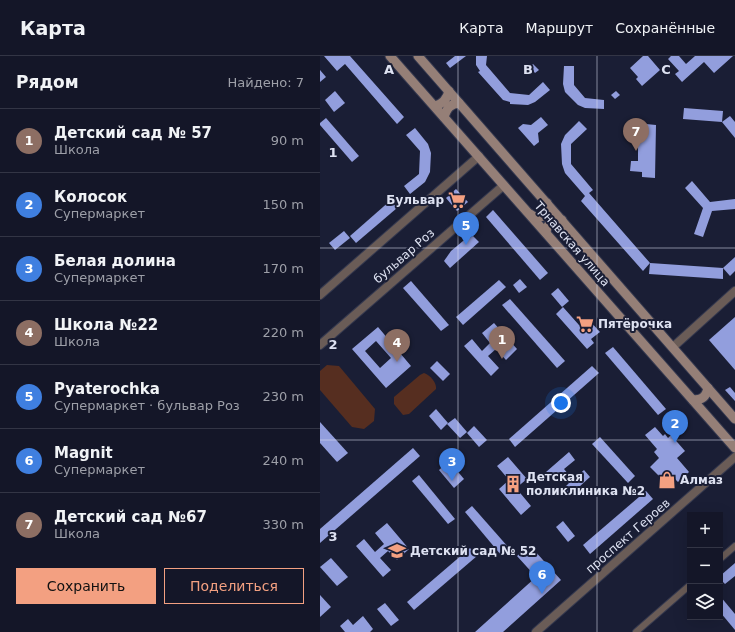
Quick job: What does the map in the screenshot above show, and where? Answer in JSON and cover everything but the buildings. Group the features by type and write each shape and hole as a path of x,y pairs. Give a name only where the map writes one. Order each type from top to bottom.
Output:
{"main road":[{"name":"Трнавская улица","path":"390,56 735,448"},
{"name":"Трнавская улица","path":"421,57 460,104 735,418"},
{"path":"435,106 440,104 448,97 449,91"},
{"path":"444,117 449,106 460,104"},
{"path":"530,214 536,218 544,216 548,210 547,203"},
{"path":"546,233 546,227 550,222 556,219 562,220"},
{"path":"693,400 704,398 708,388"}],"street":[{"path":"320,295 479,156"},
{"name":"бульвар Роз","path":"320,345 504,185"},
{"path":"673,347 735,291"},
{"name":"проспект Героев","path":"536,632 735,457"},
{"path":"723,556 735,546"},
{"path":"636,632 687,588"}],"shaded area":[{"path":"327,365 339,366 375,409 374,421 364,429 352,427 320,390 320,371"},
{"path":"424,373 433,380 436,389 409,414 403,415 394,404 394,397"}],"place":[{"name":"Детский сад №67","path":"636,151"},
{"name":"Бульвар","path":"457,200"},
{"name":"Pyaterochka","path":"466,245"},
{"name":"Пятёрочка","path":"585,324"},
{"name":"Детский сад № 57","path":"502,359"},
{"name":"Школа №22","path":"397,362"},
{"name":"Колосок","path":"675,443"},
{"name":"Алмаз","path":"667,480"},
{"name":"Белая долина","path":"452,481"},
{"name":"Детская поликлиника №2","path":"513,484"},
{"name":"Детский сад № 52","path":"397,551"},
{"name":"Magnit","path":"542,594"}]}
